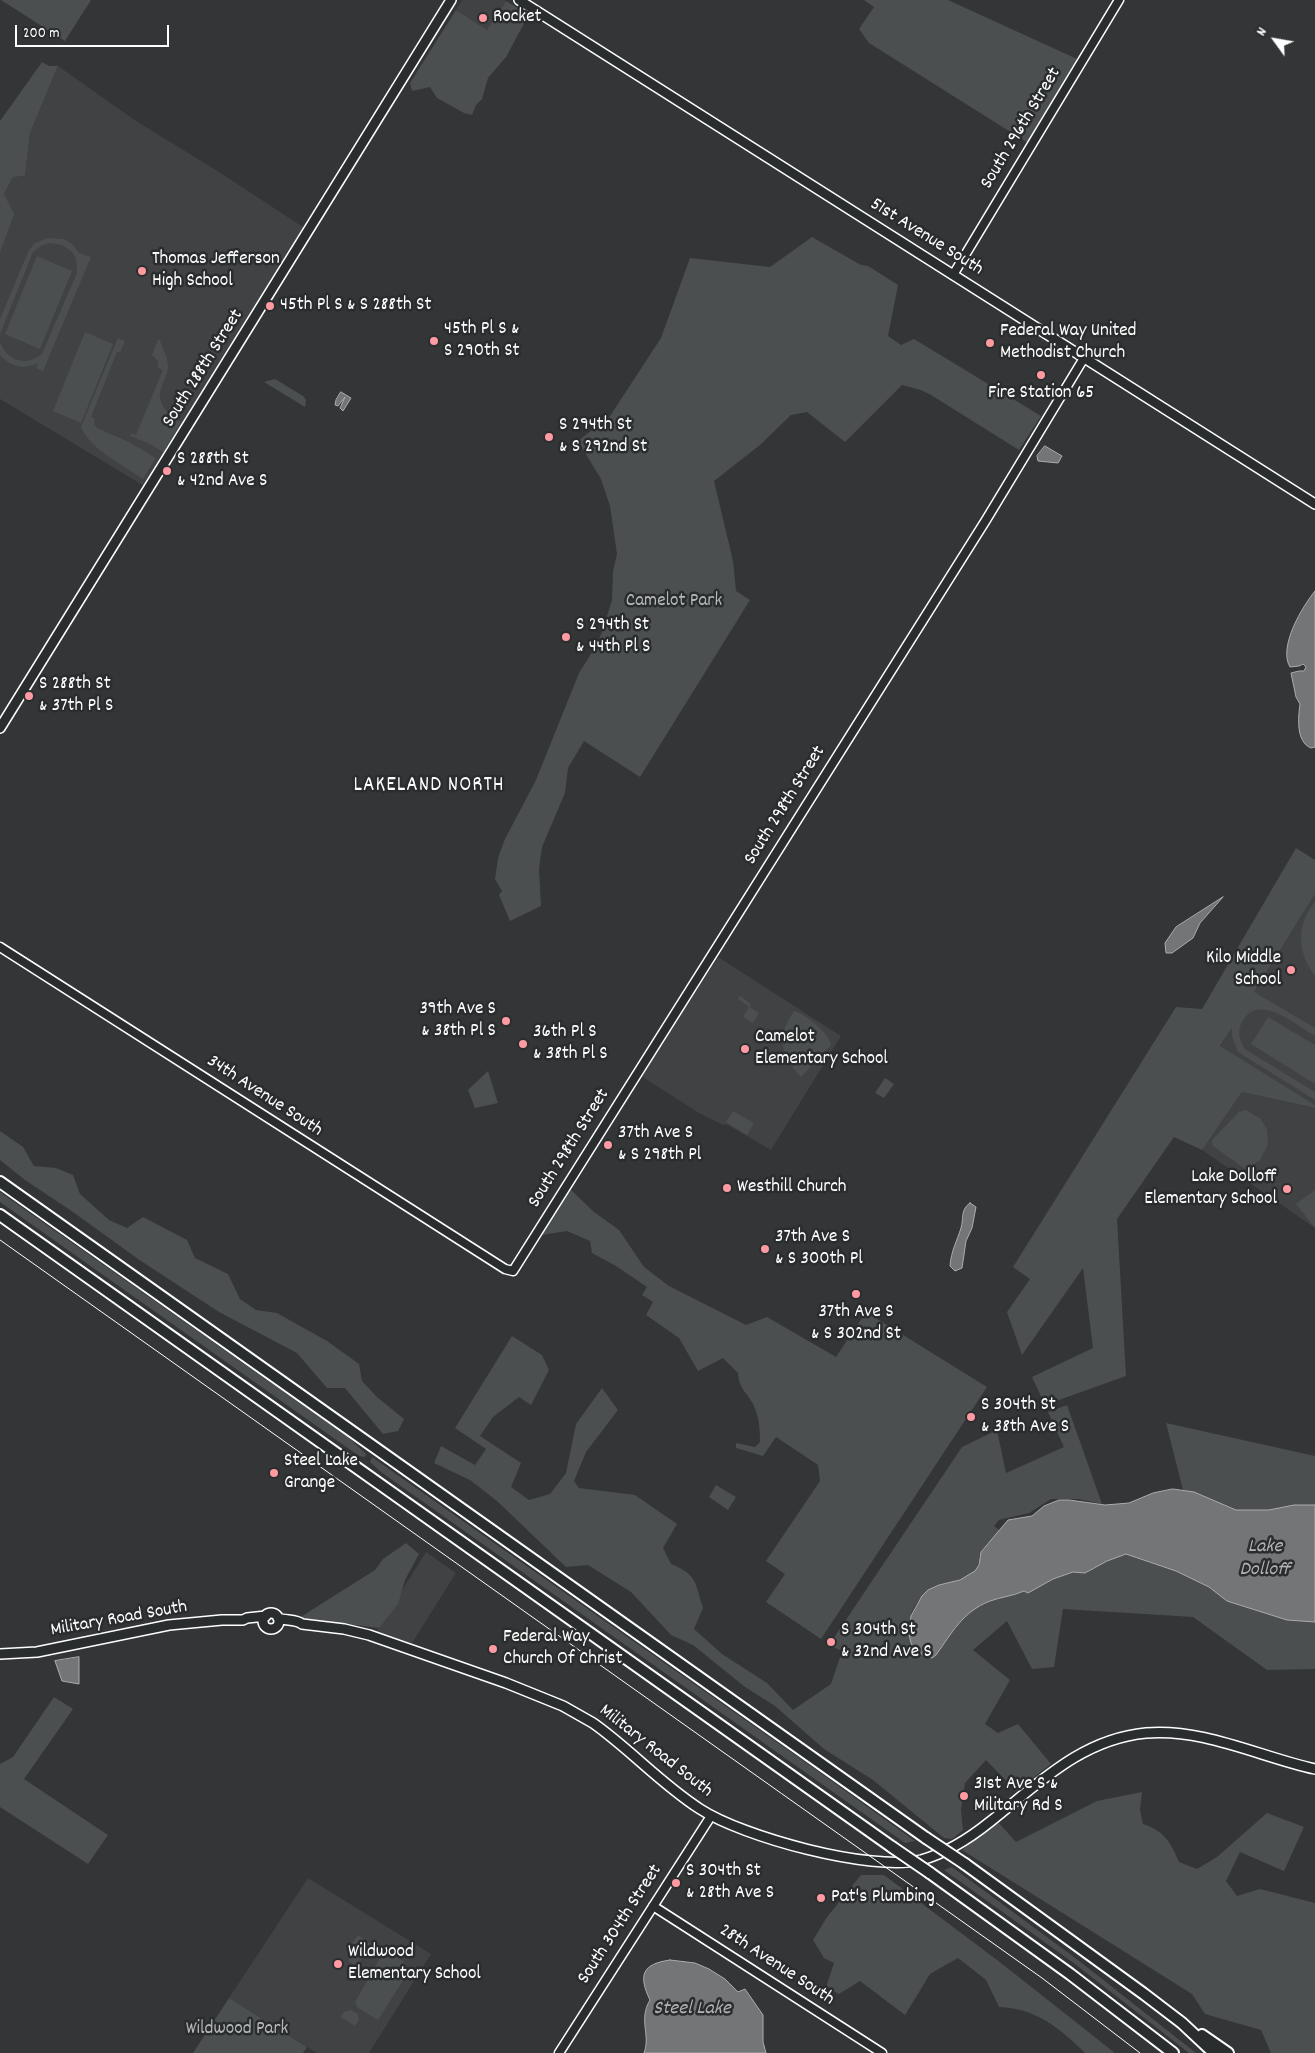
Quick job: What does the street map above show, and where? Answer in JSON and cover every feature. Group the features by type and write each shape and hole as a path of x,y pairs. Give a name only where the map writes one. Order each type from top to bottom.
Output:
{"highway":[{"path":"0,1182 965,1864 1144,1994 1182,2023 1213,2051"},
{"path":"0,1215 930,1873 1070,1974 1173,2053"},
{"path":"1182,2023 1228,2053"}],"main road":[{"name":"South 288th Street","path":"0,728 451,0"},
{"name":"51st Avenue South","path":"519,0 1315,504"},
{"path":"272,1614 278,1618 279,1623 276,1628 269,1629 264,1626 263,1621 266,1616 272,1614"},
{"name":"Military Road South","path":"0,1654 37,1652 169,1625 244,1620 266,1616"},
{"name":"Military Road South","path":"278,1618 302,1624 344,1629 370,1635 506,1683 562,1706 586,1718 602,1729 689,1802 712,1816 751,1831 816,1851 851,1858 904,1862 938,1855 958,1844 989,1822 1066,1761 1094,1746 1126,1736 1164,1733 1196,1736 1315,1769"},
{"name":"Military Road South","path":"244,1620 246,1622 257,1622 264,1626"},
{"name":"Military Road South","path":"276,1628 302,1624"}],"street":[{"name":"South 296th Street","path":"953,275 1119,0"},
{"name":"South 298th Street","path":"513,1270 986,520 1084,358"},
{"name":"34th Avenue South","path":"0,947 505,1269 513,1270"},
{"name":"South 304th Street","path":"559,2053 712,1816"},
{"name":"28th Avenue South","path":"653,1906 882,2053"}],"shaded area":[{"path":"462,0 506,1 487,30 456,10"},
{"name":"Thomas Jefferson High School","path":"58,66 136,121 216,170 309,231 149,489 0,399 0,253 13,214 4,194 13,177 25,176 30,133"},
{"name":"Kilo Middle School","path":"1315,894 1315,1105 1220,1047"},
{"name":"Camelot Elementary School","path":"718,957 841,1036 771,1150 726,1124 723,1125 699,1113 641,1076"},
{"name":"Lake Dolloff Elementary School","path":"1242,1092 1315,1108 1315,1228 1202,1150"},
{"path":"426,1552 456,1573 412,1643 376,1632"},
{"name":"Wildwood Elementary School","path":"308,1878 431,1954 369,2053 317,2053 229,1998"}],"green space":[{"path":"1,0 91,0 65,41"},
{"path":"864,0 948,0 1077,59 1028,143 869,43 859,29 874,7"},
{"path":"506,1 528,14 528,16 506,57 488,78 482,99 476,105 472,115 464,113 437,98 430,87 412,91 410,83 456,10 487,30"},
{"path":"42,62 49,66 58,66 30,133 25,176 13,177 4,194 14,214 0,253 0,121"},
{"name":"Camelot Park","path":"812,237 861,265 868,266 898,285 888,336 901,345 914,339 1041,416 1019,450 931,395 902,385 845,442 807,412 791,415 760,445 714,481 733,561 736,591 750,600 640,777 584,741 568,768 565,793 542,847 539,869 541,906 510,921 499,895 502,891 495,879 498,858 505,839 536,780 579,673 596,646 612,600 613,572 617,554 610,506 601,479 578,441 610,416 661,338 690,258 770,267"},
{"path":"48,238 64,239 72,244 79,253 91,257 43,371 36,368 38,363 22,367 8,362 0,355 0,342 7,354 18,360 30,360 42,354 77,273 76,258 71,251 62,245 50,243 42,245 33,252 0,334 0,319 29,250 35,243"},
{"path":"37,256 72,271 40,349 5,334"},
{"path":"85,332 113,344 81,423 53,411"},
{"path":"118,338 125,341 120,352 117,352 91,417 95,419 94,424 97,428 129,442 156,458 143,479 100,450 86,436 81,427"},
{"path":"158,340 160,340 168,366 161,388 160,399 168,412 181,422 163,452 150,444 130,436 131,433 136,435 163,370 158,368 158,361 152,355"},
{"path":"275,379 303,396 306,400 305,407 264,382"},
{"path":"1296,848 1315,860 1315,894 1254,992 1315,1028 1315,1036 1287,1018 1266,1010 1256,1010 1248,1014 1241,1024 1239,1035 1246,1050 1315,1092 1315,1100 1238,1052 1232,1036 1232,1028 1220,1046 1315,1105 1315,1108 1242,1092 1202,1150 1174,1137 1117,1219 1126,1376 1045,1405 1032,1377 1093,1348 1083,1268 1022,1355 1007,1312 1030,1279 1013,1267 1176,1007 1202,1009"},
{"path":"1315,902 1315,976 1305,958 1301,939 1304,920"},
{"path":"740,996 751,1004 750,1007 759,1013 753,1023 743,1017 749,1007 738,999"},
{"path":"794,1011 805,1016 816,1025 826,1035 831,1045 801,1077 789,1061 783,1046 785,1029"},
{"path":"1268,1017 1315,1045 1315,1084 1251,1044"},
{"path":"488,1071 498,1103 475,1108 468,1090"},
{"path":"885,1078 894,1084 884,1098 875,1093"},
{"path":"1246,1110 1261,1119 1267,1130 1268,1144 1260,1160 1245,1169 1213,1146 1212,1140 1239,1112"},
{"path":"733,1111 754,1123 747,1135 726,1122"},
{"path":"0,1131 23,1147 34,1166 56,1168 73,1175 80,1194 109,1220 127,1228 143,1217 187,1240 195,1258 228,1274 240,1299 256,1310 277,1313 327,1341 359,1364 362,1381 377,1397 404,1419 398,1431 383,1434 345,1388 327,1388 297,1353 219,1312 138,1259 25,1180 0,1160"},
{"path":"570,1189 594,1212 619,1230 644,1267 669,1286 746,1325 767,1317 836,1357 866,1312 987,1387 821,1639 766,1602 785,1574 766,1561 820,1481 818,1465 776,1437 763,1456 736,1448 736,1443 755,1447 760,1442 757,1413 741,1386 738,1373 723,1358 698,1371 679,1338 646,1315 653,1302 642,1295 647,1287 616,1266 592,1253 590,1241 567,1231 542,1235"},
{"path":"1315,1190 1315,1228 1296,1204"},
{"path":"0,1192 348,1437 366,1454 365,1457 359,1456 0,1202"},
{"path":"512,1336 542,1355 549,1370 531,1405 519,1397 493,1417 480,1436 521,1463 511,1487 529,1500 550,1494 566,1473 576,1424 602,1388 618,1410 586,1452 574,1481 579,1488 635,1495 677,1524 663,1548 671,1564 691,1576 696,1586 703,1608 694,1629 722,1654 767,1683 793,1710 831,1684 842,1651 829,1645 962,1447 997,1430 1006,1473 1064,1447 1048,1412 1067,1405 1102,1504 1078,1499 1051,1499 1029,1513 999,1520 994,1526 1001,1531 986,1545 980,1554 976,1570 961,1579 934,1587 925,1593 918,1602 911,1616 910,1624 911,1642 915,1649 932,1658 958,1623 972,1611 990,1601 1024,1591 1028,1593 1053,1579 1073,1572 1085,1573 1107,1561 1126,1554 1176,1571 1209,1587 1227,1601 1287,1620 1315,1622 1315,1669 1267,1670 1193,1617 1063,1609 1054,1667 1032,1669 1007,1621 973,1650 1010,1680 985,1724 998,1733 1018,1724 1051,1764 1016,1791 986,1760 965,1783 961,1810 963,1830 952,1839 944,1838 873,1780 824,1749 775,1706 745,1687 693,1645 671,1635 631,1592 588,1565 566,1567 497,1501 470,1480 434,1463 441,1446 475,1465 486,1449 455,1428"},
{"path":"1166,1423 1315,1456 1315,1505 1294,1505 1269,1510 1236,1510 1194,1492 1183,1490"},
{"path":"372,1457 915,1841 905,1843 381,1472 370,1462"},
{"path":"716,1485 736,1497 728,1510 709,1497"},
{"path":"406,1543 419,1554 405,1580 398,1604 379,1628 299,1618 375,1570 383,1559"},
{"path":"54,1697 73,1709 24,1779 108,1835 88,1864 0,1807 0,1764 13,1757"},
{"path":"1142,1792 1140,1810 1143,1824 1156,1830 1166,1838 1179,1862 1197,1869 1217,1857 1267,1813 1304,1827 1284,1871 1240,1852 1226,1881 1237,1896 1260,1889 1315,1903 1315,2053 1271,2053 1261,2030 1205,2014 1192,1994 962,1850 998,1822 1016,1842 1097,1801"},
{"path":"952,1867 1078,1960 1196,2053 1189,2053 1075,1964 944,1870"},
{"path":"861,1875 884,1875 1001,1963 1115,2053 1085,2053 1066,2035 1035,2015 1012,2008 999,2007 986,1980 958,1958 930,1974 905,2015 860,1981 839,1994 826,1987 834,1963 824,1958 813,1940 827,1917"},
{"path":"358,1935 371,1944 357,1967 349,1962 349,1949"},
{"path":"387,1951 403,1961 409,1971 378,2020 358,2008 355,2002 383,1953"},
{"name":"Wildwood Park","path":"229,1998 307,2047 303,2053 193,2053"},
{"path":"351,2010 358,2014 359,2020 355,2026 341,2017 344,2012"}],"water":[{"path":"341,392 351,398 343,411 340,408 345,397 338,406 335,405"},
{"path":"1045,446 1062,456 1058,463 1038,461 1037,456"},
{"path":"1315,591 1315,747 1311,748 1306,745 1300,735 1300,704 1296,697 1291,673 1304,671 1306,667 1303,664 1290,667 1287,659 1287,649 1289,638 1298,617"},
{"path":"1223,897 1200,923 1193,938 1172,953 1166,953 1165,943 1176,927"},
{"path":"970,1203 976,1207 972,1228 966,1241 962,1268 955,1271 950,1266 952,1256 965,1208"},
{"name":"Lake Dolloff","path":"1173,1489 1194,1492 1236,1510 1269,1510 1294,1505 1315,1505 1315,1622 1287,1620 1227,1601 1209,1587 1176,1571 1126,1554 1107,1561 1085,1573 1073,1572 1053,1579 1028,1593 1024,1591 990,1601 980,1606 965,1617 932,1658 923,1655 912,1647 909,1634 911,1616 922,1596 928,1590 960,1580 975,1571 979,1565 981,1552 1008,1520 1032,1516 1044,1506 1059,1500 1105,1505 1129,1503 1153,1493"},
{"path":"79,1657 79,1684 62,1681 55,1661"},
{"name":"Steel Lake","path":"670,1960 695,1963 725,1979 738,1992 745,1989 763,2015 763,2042 766,2053 644,2053 646,2046 645,2014 650,2000 644,1984 645,1972 653,1964"}],"tram line":[{"path":"0,1240 1042,1978 1140,2053"}],"place":[{"name":"Rocket","path":"483,18"},
{"name":"Thomas Jefferson High School","path":"142,271"},
{"name":"45th Pl S & S 288th St","path":"270,306"},
{"name":"45th Pl S & S 290th St","path":"434,341"},
{"name":"Federal Way United Methodist Church","path":"990,343"},
{"name":"Fire Station 65","path":"1041,375"},
{"name":"S 294th St & S 292nd St","path":"549,437"},
{"name":"S 288th St & 42nd Ave S","path":"167,471"},
{"name":"S 294th St & 44th Pl S","path":"566,637"},
{"name":"S 288th St & 37th Pl S","path":"29,696"},
{"name":"Kilo Middle School","path":"1291,970"},
{"name":"39th Ave S & 38th Pl S","path":"506,1021"},
{"name":"36th Pl S & 38th Pl S","path":"523,1044"},
{"name":"Camelot Elementary School","path":"745,1049"},
{"name":"37th Ave S & S 298th Pl","path":"608,1145"},
{"name":"Westhill Church","path":"727,1188"},
{"name":"Lake Dolloff Elementary School","path":"1287,1189"},
{"name":"37th Ave S & S 300th Pl","path":"765,1249"},
{"name":"37th Ave S & S 302nd St","path":"856,1294"},
{"name":"S 304th St & 38th Ave S","path":"971,1417"},
{"name":"Steel Lake Grange","path":"274,1473"},
{"name":"S 304th St & 32nd Ave S","path":"831,1642"},
{"name":"Federal Way Church Of Christ","path":"493,1649"},
{"name":"31st Ave S & Military Rd S","path":"964,1796"},
{"name":"S 304th St & 28th Ave S","path":"676,1883"},
{"name":"Pat's Plumbing","path":"821,1898"},
{"name":"Wildwood Elementary School","path":"338,1964"}],"district":[{"name":"LAKELAND NORTH","path":"429,787"}]}
